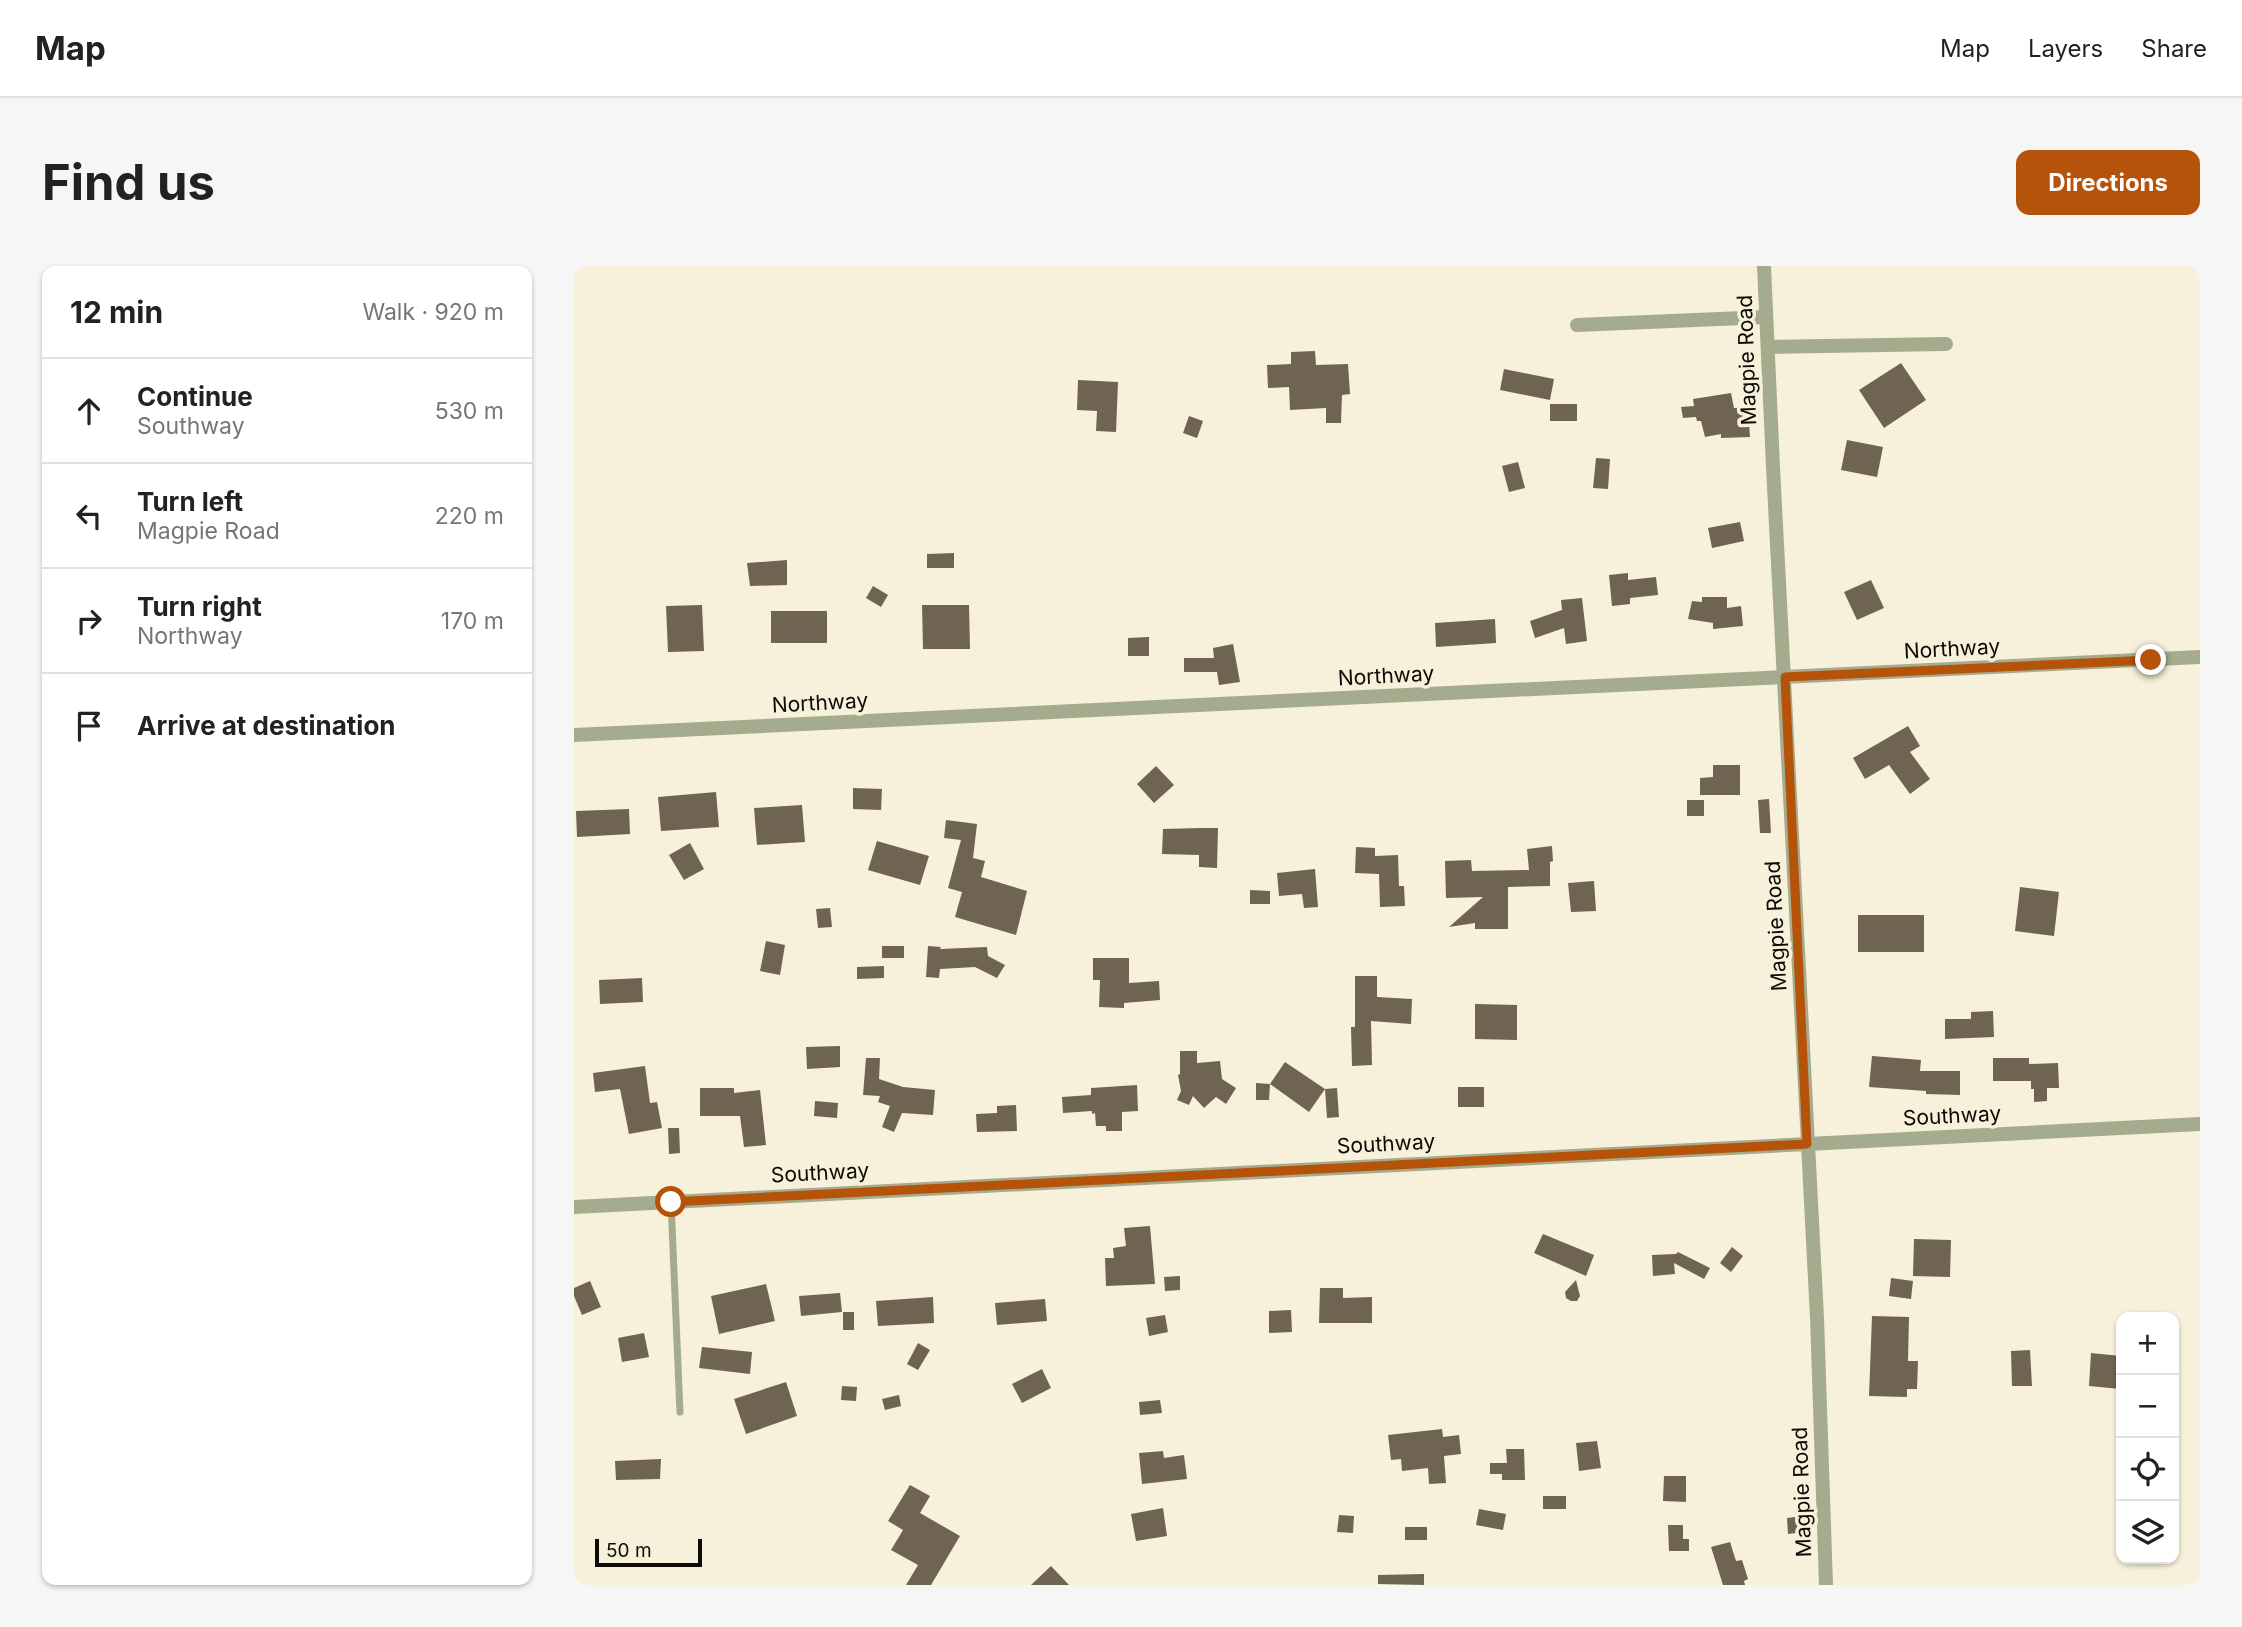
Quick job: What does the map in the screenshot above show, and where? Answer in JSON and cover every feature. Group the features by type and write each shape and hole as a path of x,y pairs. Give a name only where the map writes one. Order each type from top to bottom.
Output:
{"street":[{"name":"Magpie Road","path":"1764,266 1817,1318 1826,1585"},
{"path":"1577,325 1766,317"},
{"path":"1769,347 1946,344"},
{"name":"Northway","path":"574,736 2200,657"},
{"name":"Southway","path":"574,1207 2200,1124"}],"lane":[{"path":"671,1202 680,1412"}],"building":[{"path":"1315,351 1316,365 1348,364 1350,394 1342,395 1341,423 1326,423 1326,408 1290,410 1289,387 1268,388 1267,365 1291,364 1291,352"},
{"path":"1901,363 1926,400 1884,428 1859,390"},
{"path":"1504,369 1554,379 1550,400 1500,390"},
{"path":"1078,380 1118,382 1116,432 1096,431 1097,411 1077,410"},
{"path":"1731,393 1734,408 1748,408 1750,437 1721,438 1721,434 1705,437 1701,421 1697,421 1696,417 1683,418 1681,407 1694,406 1693,399"},
{"path":"1550,404 1577,404 1577,421 1550,421"},
{"path":"1189,416 1203,421 1197,438 1183,433"},
{"path":"1847,440 1883,447 1877,477 1841,470"},
{"path":"1596,458 1610,459 1608,489 1593,488"},
{"path":"1518,462 1525,488 1509,492 1502,466"},
{"path":"1740,522 1744,541 1712,548 1708,528"},
{"path":"954,553 954,568 927,568 927,554"},
{"path":"787,560 787,585 750,586 747,563"},
{"path":"1628,573 1628,580 1656,577 1658,595 1630,598 1630,604 1612,606 1609,575"},
{"path":"1871,580 1884,608 1857,620 1844,592"},
{"path":"873,586 888,595 881,607 866,598"},
{"path":"1702,597 1727,597 1727,608 1741,606 1743,626 1713,629 1713,623 1688,619 1692,601 1702,602"},
{"path":"1582,598 1587,641 1566,644 1564,628 1535,638 1530,621 1562,610 1561,600"},
{"path":"702,605 704,651 668,652 666,606"},
{"path":"922,605 969,605 970,649 923,649"},
{"path":"771,611 827,611 827,643 771,643"},
{"path":"1495,619 1496,643 1436,647 1435,623"},
{"path":"1149,637 1149,656 1128,656 1128,638"},
{"path":"1233,644 1240,682 1219,685 1217,672 1184,672 1184,658 1214,658 1213,648"},
{"path":"1908,726 1920,746 1910,752 1930,779 1910,794 1889,765 1865,779 1853,758"},
{"path":"1713,765 1740,765 1740,795 1700,795 1700,778 1713,777"},
{"path":"1156,766 1174,785 1154,803 1137,784"},
{"path":"853,788 882,789 881,810 853,809"},
{"path":"716,792 719,827 661,831 658,797"},
{"path":"1769,799 1771,833 1760,833 1758,800"},
{"path":"1687,800 1704,800 1704,816 1687,816"},
{"path":"802,805 805,842 757,845 754,808"},
{"path":"629,809 630,834 577,837 576,811"},
{"path":"946,820 977,824 973,858 985,861 981,877 1027,891 1016,935 955,917 962,892 948,888 961,840 944,838"},
{"path":"1218,828 1217,868 1199,867 1199,855 1162,854 1163,829"},
{"path":"877,841 929,856 920,885 868,870"},
{"path":"690,843 704,869 684,880 669,855"},
{"path":"1552,846 1550,886 1508,887 1508,929 1475,929 1475,923 1449,927 1483,897 1446,898 1445,861 1471,860 1472,871 1529,870 1527,849"},
{"path":"1356,847 1375,848 1375,856 1398,855 1399,886 1404,886 1405,906 1380,907 1379,874 1355,873"},
{"path":"1315,869 1318,907 1304,908 1302,894 1279,896 1277,873"},
{"path":"1594,881 1596,911 1571,912 1568,883"},
{"path":"2020,887 2059,892 2054,936 2015,931"},
{"path":"1250,890 1270,891 1270,904 1250,904"},
{"path":"830,908 832,927 818,928 816,909"},
{"path":"1858,915 1924,915 1924,952 1858,952"},
{"path":"766,941 785,945 780,975 760,971"},
{"path":"882,946 904,946 904,958 882,958"},
{"path":"928,946 941,947 940,949 987,947 988,956 1005,965 997,978 975,967 940,969 939,978 926,977"},
{"path":"1093,958 1129,958 1129,983 1159,981 1160,1000 1124,1003 1124,1008 1099,1007 1100,980 1093,980"},
{"path":"884,966 884,978 857,979 857,967"},
{"path":"1355,976 1377,976 1377,997 1412,999 1411,1024 1371,1021 1372,1065 1352,1066 1351,1027 1355,1027"},
{"path":"642,978 643,1002 600,1004 599,980"},
{"path":"1475,1004 1517,1005 1517,1040 1475,1039"},
{"path":"1993,1011 1994,1037 1945,1039 1945,1019 1971,1019 1971,1012"},
{"path":"840,1046 840,1067 807,1069 806,1047"},
{"path":"1180,1051 1197,1051 1197,1063 1220,1061 1222,1079 1236,1088 1226,1104 1216,1097 1204,1108 1193,1096 1189,1105 1177,1100 1181,1091 1178,1075"},
{"path":"1872,1056 1921,1060 1920,1071 1960,1071 1960,1095 1869,1087"},
{"path":"866,1058 880,1058 879,1079 903,1087 935,1090 933,1115 902,1113 894,1132 882,1127 890,1106 878,1102 880,1096 863,1095"},
{"path":"1993,1058 2029,1058 2029,1064 2058,1063 2059,1088 2047,1088 2047,1101 2034,1102 2031,1081 1993,1081"},
{"path":"1285,1062 1325,1089 1309,1112 1270,1084"},
{"path":"645,1066 650,1103 657,1102 662,1128 629,1134 620,1089 595,1092 593,1073"},
{"path":"1256,1083 1270,1084 1269,1100 1256,1100"},
{"path":"1137,1085 1138,1111 1122,1112 1122,1131 1106,1131 1106,1126 1096,1126 1095,1113 1092,1114 1092,1111 1063,1113 1062,1097 1091,1095 1091,1088"},
{"path":"1458,1087 1484,1087 1484,1107 1458,1107"},
{"path":"700,1088 734,1088 734,1093 760,1090 766,1145 744,1147 740,1116 700,1116"},
{"path":"1337,1088 1339,1117 1327,1118 1325,1089"},
{"path":"815,1101 838,1103 837,1118 814,1116"},
{"path":"1016,1105 1017,1131 977,1132 976,1114 997,1113 997,1106"},
{"path":"668,1128 679,1128 680,1153 669,1154"},
{"path":"1150,1226 1155,1284 1106,1286 1105,1258 1114,1258 1113,1248 1126,1246 1124,1228"},
{"path":"1543,1234 1594,1255 1586,1276 1534,1253"},
{"path":"1914,1239 1951,1240 1950,1277 1913,1276"},
{"path":"1732,1247 1743,1256 1731,1272 1720,1263"},
{"path":"1678,1252 1710,1268 1704,1279 1674,1263 1675,1274 1653,1276 1652,1255"},
{"path":"1180,1276 1180,1290 1165,1291 1164,1277"},
{"path":"1891,1278 1913,1281 1911,1299 1889,1296"},
{"path":"1576,1280 1580,1296 1577,1301 1571,1301 1566,1298 1565,1292"},
{"path":"590,1281 601,1307 582,1315 574,1296 574,1288"},
{"path":"766,1284 775,1321 719,1334 711,1296"},
{"path":"1320,1288 1343,1288 1343,1298 1372,1297 1372,1323 1319,1323"},
{"path":"840,1293 842,1312 801,1316 799,1296"},
{"path":"933,1297 934,1323 878,1326 876,1301"},
{"path":"1045,1299 1047,1321 997,1325 995,1303"},
{"path":"1291,1310 1292,1332 1269,1333 1269,1311"},
{"path":"843,1312 854,1312 854,1330 843,1330"},
{"path":"1165,1315 1168,1332 1149,1336 1146,1318"},
{"path":"1872,1316 1909,1317 1908,1361 1918,1361 1917,1389 1907,1389 1907,1397 1869,1396"},
{"path":"644,1333 649,1357 622,1362 618,1338"},
{"path":"918,1343 930,1350 918,1370 907,1364"},
{"path":"702,1347 752,1352 750,1374 699,1368"},
{"path":"2030,1350 2032,1386 2012,1386 2011,1351"},
{"path":"2091,1353 2116,1356 2116,1389 2089,1386"},
{"path":"1042,1369 1051,1388 1022,1403 1012,1384"},
{"path":"786,1382 797,1416 746,1434 734,1399"},
{"path":"842,1386 857,1387 856,1401 841,1400"},
{"path":"899,1395 901,1406 885,1410 882,1399"},
{"path":"1160,1400 1162,1413 1140,1415 1139,1402"},
{"path":"1442,1429 1443,1437 1459,1435 1461,1454 1444,1456 1446,1483 1429,1484 1428,1468 1402,1471 1401,1459 1391,1460 1388,1435"},
{"path":"1597,1441 1601,1468 1579,1471 1576,1443"},
{"path":"1506,1449 1524,1449 1525,1480 1502,1480 1502,1474 1490,1474 1490,1463 1507,1463"},
{"path":"1163,1451 1164,1458 1184,1455 1187,1479 1142,1484 1139,1453"},
{"path":"661,1459 660,1479 616,1480 615,1461"},
{"path":"1664,1476 1686,1476 1686,1502 1663,1501"},
{"path":"910,1485 930,1496 920,1513 960,1536 931,1585 906,1585 918,1565 891,1550 903,1530 888,1521"},
{"path":"1543,1496 1566,1496 1566,1509 1543,1509"},
{"path":"1163,1508 1167,1536 1136,1541 1131,1514"},
{"path":"1479,1509 1506,1514 1503,1530 1476,1525"},
{"path":"1339,1515 1354,1516 1353,1533 1337,1532"},
{"path":"1803,1516 1805,1532 1788,1534 1787,1518"},
{"path":"1668,1525 1683,1525 1683,1539 1689,1539 1689,1551 1669,1551"},
{"path":"1405,1527 1427,1527 1427,1540 1405,1540"},
{"path":"1730,1542 1736,1561 1742,1560 1748,1579 1744,1581 1745,1585 1723,1585 1711,1547"},
{"path":"1051,1566 1069,1585 1031,1585"},
{"path":"1424,1574 1424,1585 1378,1584 1378,1575"}],"route":[{"path":"671,1202 1807,1144 1785,677 2151,660"}]}
